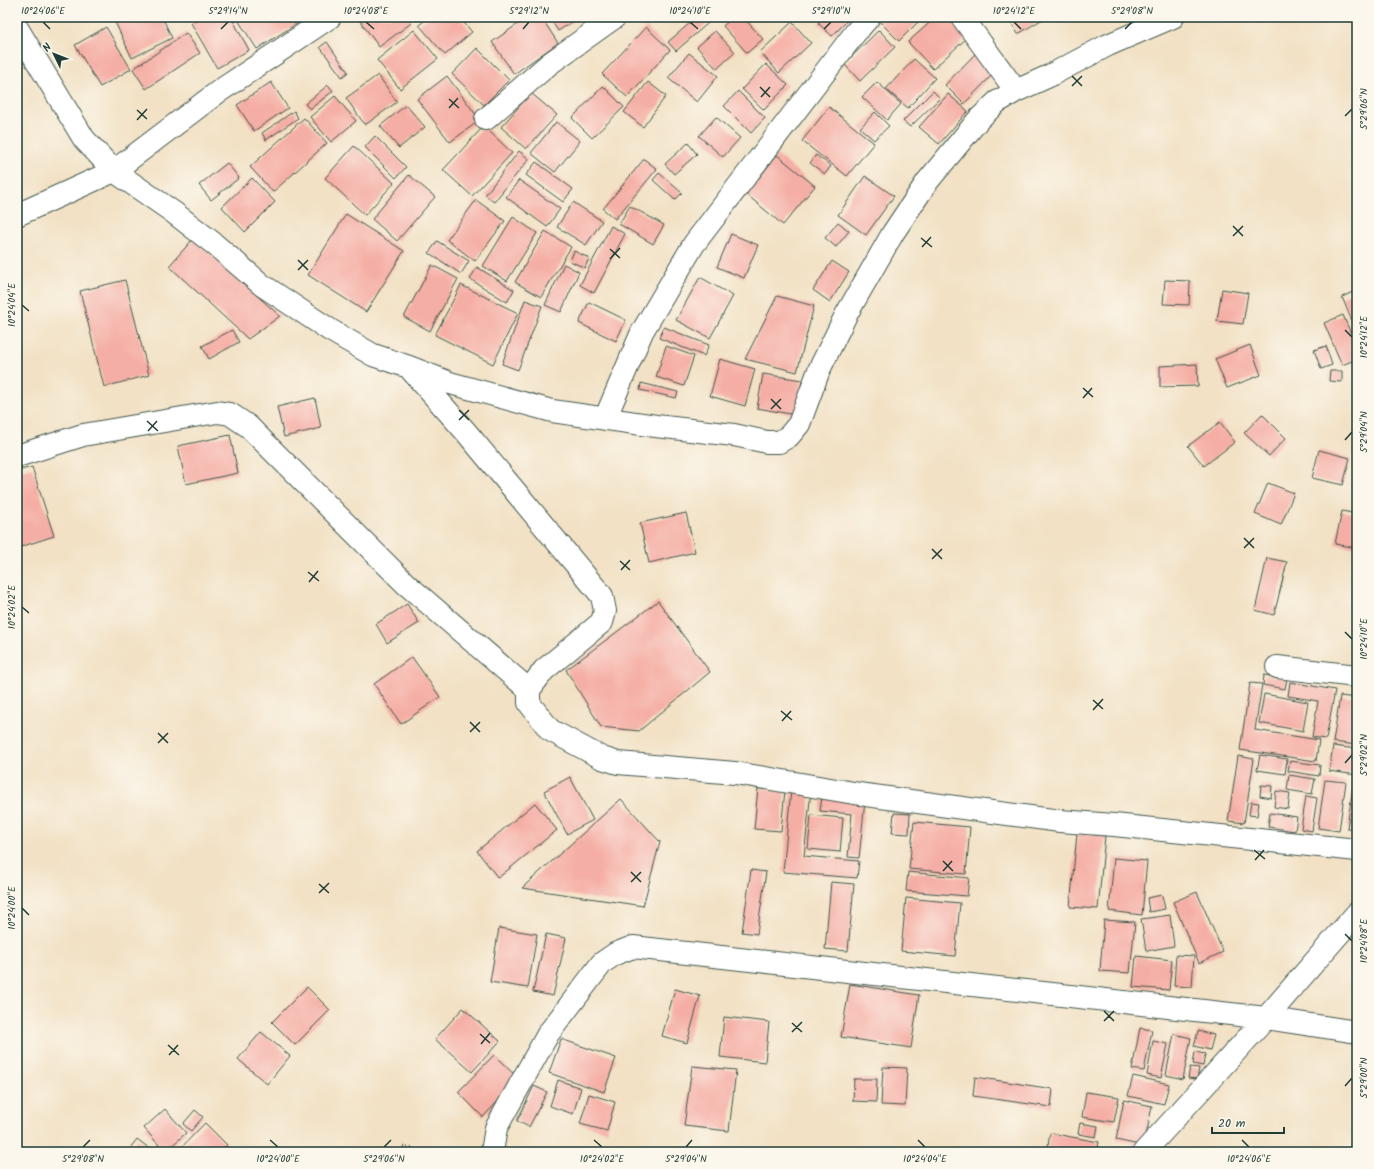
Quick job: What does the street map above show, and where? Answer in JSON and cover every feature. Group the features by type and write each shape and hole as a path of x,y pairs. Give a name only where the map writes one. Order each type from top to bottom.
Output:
{"street":[{"path":"17,214 114,171 218,92 330,17"},
{"path":"486,119 549,64 615,17"},
{"path":"605,419 642,332 694,244 855,33 869,17"},
{"path":"962,17 1016,91"},
{"path":"17,28 84,139 114,171 213,243 262,285 330,330 373,355 409,367 450,384 552,411 605,419 734,434 767,442 779,442 789,436 799,424 819,370 846,315 893,233 927,182 979,119 997,102 1016,91 1108,46 1173,17"},
{"path":"409,367 466,432 602,596 605,611 602,622 544,670 529,690 529,703 550,730 602,758 618,764 735,773 866,795 1060,821 1114,825 1357,850"},
{"path":"17,456 83,435 217,412 230,414 248,426 406,584 529,690"},
{"path":"1276,667 1357,676"},
{"path":"1144,1152 1266,1018 1357,913"},
{"path":"492,1152 496,1128 548,1034 602,963 615,954 633,947 1266,1018 1357,1032"}],"path":[{"path":"403,1147 434,1152"}],"building":[{"path":"125,17 162,17 172,38 132,58 115,22"},
{"path":"201,17 231,17 249,50 217,68 191,23"},
{"path":"236,17 307,17 257,49"},
{"path":"407,17 411,23 379,47 358,18"},
{"path":"429,17 459,17 472,32 445,55 419,25"},
{"path":"528,17 541,17 558,43 514,74 492,42"},
{"path":"549,17 580,17 558,31"},
{"path":"697,17 715,17 676,51 668,42"},
{"path":"733,17 743,17 763,39 747,53 723,26"},
{"path":"824,17 851,17 832,36 818,23"},
{"path":"923,17 899,41 876,18"},
{"path":"936,17 953,17 970,35 933,69 908,42"},
{"path":"1008,17 1046,17 1018,34"},
{"path":"792,22 811,43 779,73 760,52"},
{"path":"106,27 131,69 100,87 75,45"},
{"path":"646,27 670,50 627,97 602,74"},
{"path":"414,30 438,59 400,89 377,60"},
{"path":"879,30 895,47 860,81 844,64"},
{"path":"715,31 735,52 717,69 697,47"},
{"path":"186,33 200,53 146,89 133,69"},
{"path":"327,42 348,72 342,77 320,47"},
{"path":"477,48 509,80 484,105 452,74"},
{"path":"689,53 718,76 697,102 668,78"},
{"path":"975,54 994,73 964,104 945,85"},
{"path":"914,59 935,78 908,108 886,89"},
{"path":"766,64 788,85 764,110 742,89"},
{"path":"378,75 397,102 365,125 346,98"},
{"path":"447,76 480,120 450,142 417,99"},
{"path":"271,82 288,108 254,131 237,105"},
{"path":"648,82 666,96 643,127 624,112"},
{"path":"877,82 901,104 887,120 862,97"},
{"path":"328,85 333,91 310,109 305,104"},
{"path":"603,86 624,107 592,138 572,118"},
{"path":"738,91 765,118 751,133 724,106"},
{"path":"933,91 940,98 910,127 903,121"},
{"path":"531,93 557,115 526,149 501,127"},
{"path":"948,94 968,111 939,144 919,127"},
{"path":"335,96 356,121 331,142 310,117"},
{"path":"406,105 425,127 399,148 380,126"},
{"path":"829,107 874,143 847,176 802,141"},
{"path":"294,111 298,118 266,140 262,133"},
{"path":"875,112 889,126 874,140 860,128"},
{"path":"716,117 740,138 723,157 699,136"},
{"path":"304,118 327,143 273,192 250,167"},
{"path":"556,122 580,141 555,172 531,153"},
{"path":"484,126 512,153 472,196 443,170"},
{"path":"375,136 406,167 396,178 365,147"},
{"path":"688,143 697,154 674,174 665,164"},
{"path":"354,146 394,183 365,215 325,178"},
{"path":"519,151 529,159 494,202 485,195"},
{"path":"777,155 815,186 783,225 746,194"},
{"path":"816,155 831,166 825,174 810,163"},
{"path":"644,159 657,169 615,219 603,209"},
{"path":"536,162 573,189 563,202 526,175"},
{"path":"227,163 239,178 211,200 199,185"},
{"path":"659,173 682,193 675,200 653,180"},
{"path":"409,175 435,197 397,241 372,219"},
{"path":"865,176 894,196 866,235 838,215"},
{"path":"252,178 275,202 245,232 222,207"},
{"path":"519,180 560,209 547,227 506,197"},
{"path":"476,200 505,221 475,261 447,240"},
{"path":"573,202 602,221 586,245 557,227"},
{"path":"630,206 664,225 653,244 619,224"},
{"path":"346,214 404,251 366,312 308,275"},
{"path":"513,217 537,233 507,281 483,266"},
{"path":"838,222 849,231 836,247 825,238"},
{"path":"611,226 625,234 594,293 580,285"},
{"path":"545,231 571,247 541,297 515,282"},
{"path":"731,234 758,245 744,278 717,267"},
{"path":"193,239 280,316 248,339 169,266"},
{"path":"437,241 469,261 461,274 429,253"},
{"path":"574,251 589,258 585,268 570,261"},
{"path":"832,261 849,272 830,302 813,290"},
{"path":"564,264 579,272 561,312 545,305"},
{"path":"432,265 458,279 430,331 404,317"},
{"path":"477,267 514,290 507,302 470,279"},
{"path":"700,277 733,296 710,338 676,320"},
{"path":"125,280 149,375 104,387 80,291"},
{"path":"1165,280 1190,281 1189,305 1163,304"},
{"path":"461,285 518,313 493,364 435,335"},
{"path":"1222,289 1248,293 1243,324 1217,321"},
{"path":"1357,290 1357,333 1342,297"},
{"path":"777,296 814,306 797,372 745,359"},
{"path":"525,300 542,306 518,370 502,364"},
{"path":"589,302 626,320 616,341 579,323"},
{"path":"1343,315 1357,348 1357,359 1342,365 1324,323"},
{"path":"664,327 709,345 704,356 659,338"},
{"path":"232,330 239,342 209,359 202,346"},
{"path":"1250,345 1261,375 1227,388 1215,359"},
{"path":"666,346 694,356 684,386 656,377"},
{"path":"1326,346 1332,365 1321,369 1314,350"},
{"path":"720,359 755,369 745,406 710,396"},
{"path":"1197,364 1198,386 1160,387 1160,366"},
{"path":"1330,371 1342,371 1342,382 1329,381"},
{"path":"763,374 802,380 796,415 757,408"},
{"path":"641,383 678,392 676,398 640,390"},
{"path":"315,398 321,428 284,437 277,407"},
{"path":"1262,414 1286,438 1269,456 1244,433"},
{"path":"1220,422 1235,442 1204,466 1188,446"},
{"path":"230,435 238,473 186,484 178,446"},
{"path":"1319,450 1350,458 1343,485 1312,478"},
{"path":"32,467 54,536 17,548 17,471"},
{"path":"1268,483 1294,493 1281,525 1255,514"},
{"path":"1342,511 1357,514 1357,548 1335,544"},
{"path":"686,513 695,552 649,563 640,523"},
{"path":"1267,558 1287,562 1274,615 1255,610"},
{"path":"658,601 710,672 639,731 601,727 566,670"},
{"path":"407,604 419,623 387,643 376,624"},
{"path":"412,657 440,697 401,724 374,684"},
{"path":"1264,675 1287,678 1285,689 1263,685"},
{"path":"1290,682 1335,690 1326,739 1312,737 1318,701 1288,696"},
{"path":"1250,683 1262,684 1255,730 1319,740 1316,761 1240,750"},
{"path":"1264,694 1308,702 1303,731 1259,723"},
{"path":"1340,696 1357,698 1357,745 1333,742"},
{"path":"1333,746 1357,749 1357,775 1329,771"},
{"path":"1260,755 1287,759 1285,774 1257,770"},
{"path":"1238,756 1254,759 1244,823 1228,821"},
{"path":"1290,761 1320,765 1319,776 1288,771"},
{"path":"1289,775 1315,779 1312,794 1287,790"},
{"path":"570,777 593,820 567,834 544,791"},
{"path":"1325,780 1346,782 1339,831 1318,828"},
{"path":"1354,780 1357,781 1357,829 1347,828"},
{"path":"1261,785 1272,786 1271,798 1260,796"},
{"path":"758,788 785,790 781,831 754,829"},
{"path":"791,790 811,791 804,856 859,861 857,878 783,872"},
{"path":"1276,791 1290,793 1288,809 1274,807"},
{"path":"1306,796 1317,798 1312,831 1301,829"},
{"path":"822,797 865,801 859,858 848,857 852,814 820,811"},
{"path":"621,799 660,842 643,906 522,888"},
{"path":"1251,802 1259,803 1257,816 1249,815"},
{"path":"535,803 557,830 498,878 477,851"},
{"path":"894,813 910,814 909,834 892,833"},
{"path":"1270,813 1297,817 1295,831 1268,827"},
{"path":"811,815 843,818 840,852 808,849"},
{"path":"914,822 970,827 966,874 909,869"},
{"path":"1077,833 1105,836 1098,909 1070,907"},
{"path":"1114,858 1147,861 1142,915 1109,911"},
{"path":"751,870 766,872 757,934 742,932"},
{"path":"908,872 969,878 967,896 906,891"},
{"path":"831,882 854,884 848,951 825,949"},
{"path":"1197,892 1223,952 1199,963 1173,902"},
{"path":"1162,895 1165,909 1149,912 1147,898"},
{"path":"906,898 960,903 955,956 901,951"},
{"path":"1170,915 1174,946 1146,951 1141,919"},
{"path":"1104,920 1135,922 1130,973 1100,971"},
{"path":"499,928 537,934 528,988 490,982"},
{"path":"546,934 566,938 553,996 533,992"},
{"path":"1176,955 1194,956 1192,987 1174,986"},
{"path":"1136,956 1172,960 1169,990 1133,987"},
{"path":"850,984 919,995 911,1048 841,1037"},
{"path":"307,987 330,1010 295,1045 272,1022"},
{"path":"675,989 700,996 687,1043 662,1036"},
{"path":"463,1008 500,1041 472,1072 435,1039"},
{"path":"724,1017 769,1022 765,1062 720,1057"},
{"path":"1140,1028 1152,1030 1144,1071 1132,1069"},
{"path":"1198,1031 1214,1035 1210,1050 1194,1046"},
{"path":"261,1032 290,1056 267,1084 238,1059"},
{"path":"1174,1034 1191,1038 1183,1079 1166,1075"},
{"path":"561,1039 616,1058 604,1092 549,1073"},
{"path":"1153,1041 1168,1044 1161,1078 1147,1075"},
{"path":"1195,1052 1205,1054 1203,1066 1193,1064"},
{"path":"494,1055 519,1079 483,1117 458,1092"},
{"path":"692,1066 736,1070 729,1131 684,1126"},
{"path":"883,1067 907,1068 905,1106 881,1105"},
{"path":"1190,1067 1199,1068 1197,1079 1188,1078"},
{"path":"1133,1076 1169,1084 1164,1104 1128,1096"},
{"path":"975,1077 1053,1089 1051,1107 973,1096"},
{"path":"854,1079 877,1079 876,1102 853,1101"},
{"path":"558,1080 581,1088 573,1114 550,1106"},
{"path":"534,1086 547,1092 529,1127 517,1121"},
{"path":"1086,1092 1119,1097 1114,1122 1082,1117"},
{"path":"589,1094 615,1102 607,1131 580,1124"},
{"path":"1124,1100 1152,1106 1144,1146 1116,1140"},
{"path":"165,1109 186,1133 165,1152 144,1128"},
{"path":"195,1110 203,1117 191,1131 183,1124"},
{"path":"205,1123 227,1145 220,1152 177,1152"},
{"path":"1080,1123 1098,1126 1096,1137 1078,1134"},
{"path":"1050,1133 1099,1142 1097,1152 1047,1152"},
{"path":"137,1139 154,1152 127,1152"}]}
